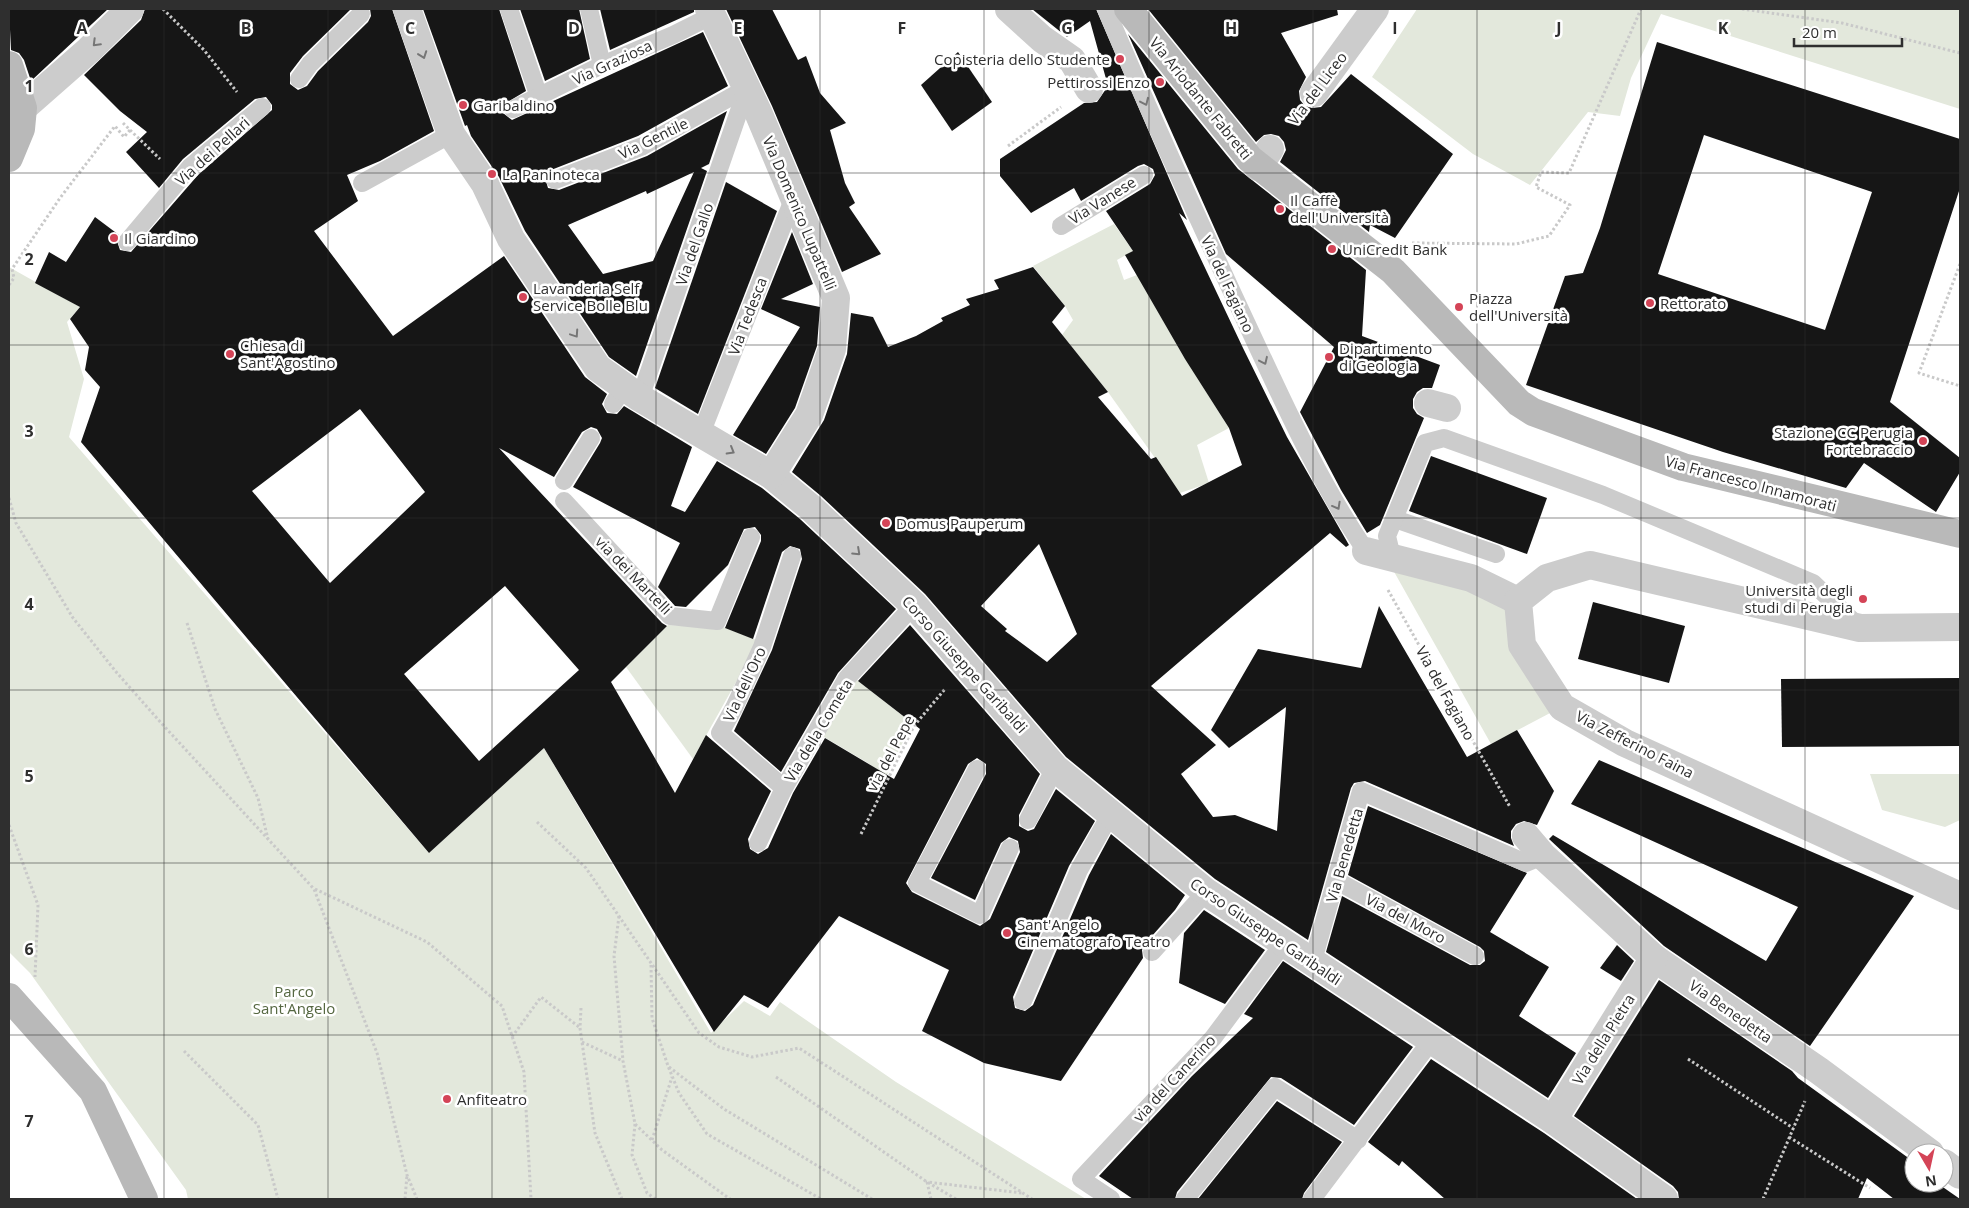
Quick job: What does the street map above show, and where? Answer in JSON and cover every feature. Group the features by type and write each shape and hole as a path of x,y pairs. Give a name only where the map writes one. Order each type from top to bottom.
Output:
{"street":[{"path":"23,108 88,50 130,9"},
{"name":"Corso Giuseppe Garibaldi","path":"406,9 449,137 485,184 499,207 508,247 598,368 626,396 701,434 772,482 914,605 1055,768 1206,892 1312,964 1553,1120 1664,1199"},
{"path":"1008,9 1042,39 1072,60 1089,88"},
{"name":"Via Ariodante Fabretti","path":"1128,9 1250,159 1264,158 1376,255"},
{"name":"Via del Liceo","path":"1314,93 1375,9"},
{"name":"Via Domenico Lupattelli","path":"710,12 747,88 836,298 832,349 809,415 772,482"},
{"path":"9,65 23,108 21,129 9,158"},
{"name":"Via Francesco Innamorati","path":"1376,255 1519,403 1533,412 1683,467 1960,534"},
{"path":"1379,554 1470,578 1518,601 1547,578 1590,566 1860,628 1960,627"},
{"name":"Via Zefferino Faina","path":"1518,601 1522,645 1562,707 1625,743 1960,896"},
{"name":"Via Benedetta","path":"1534,846 1654,958 1818,1070 1917,1143"},
{"name":"Via della Pietra","path":"1553,1120 1654,958"},
{"path":"9,997 93,1091 144,1199"}],"lane":[{"path":"508,9 539,98"},
{"path":"589,9 602,65"},
{"name":"Via del Fagiano","path":"1106,9 1140,92 1159,167 1340,512 1379,554"},
{"name":"Via Graziosa","path":"513,109 539,98 602,65 672,35 710,12"},
{"path":"299,79 316,58 361,14"},
{"name":"Via Gentile","path":"555,180 643,146 747,88"},
{"name":"Via del Gallo","path":"626,396 747,88"},
{"name":"Via dei Pellari","path":"126,242 179,178 258,110"},
{"path":"362,182 449,137"},
{"name":"Via Vanese","path":"1061,226 1159,167"},
{"name":"Via Tedesca","path":"701,434 794,197"},
{"path":"564,481 591,438"},
{"path":"1379,554 1425,443 1444,438 1602,495 1813,583 1860,628"},
{"name":"via dei Martelli","path":"564,501 670,616 717,621 751,537"},
{"path":"1395,519 1496,554"},
{"name":"Via dell'Oro","path":"784,788 720,733 734,708 762,647 792,556"},
{"name":"Via della Cometa","path":"758,843 784,788 847,678 914,605"},
{"path":"1028,820 1055,768"},
{"path":"977,769 917,883 980,915 1010,848"},
{"name":"Via Benedetta","path":"1312,964 1361,791 1526,863 1534,846"},
{"path":"1023,1000 1079,870 1110,815"},
{"name":"Via del Moro","path":"1336,881 1475,956"},
{"path":"1152,952 1206,892"},
{"name":"via del Canerino","path":"1111,1199 1081,1179 1213,1038 1284,944"},
{"path":"1312,1199 1431,1041"},
{"path":"1185,1199 1274,1087 1358,1140"}],"path":[{"path":"163,9 204,50 258,110"},
{"path":"1376,255 1400,243 1516,244 1549,236 1570,205 1536,187 1541,172 1569,173 1641,9"},
{"path":"1742,9 1842,23 1960,53"},
{"path":"123,123 179,178"},
{"path":"9,286 14,278 12,269 60,198 115,126 124,136 130,130"},
{"path":"1960,264 1919,373 1960,386"},
{"path":"9,498 16,523 73,618 163,726 314,889 377,1053 407,1174 417,1199"},
{"name":"Via del Fagiano","path":"1379,554 1534,846"},
{"path":"187,623 216,709 258,798 269,840"},
{"name":"via del Pepe","path":"861,834 914,726 967,664"},
{"path":"537,822 586,868 699,1032 719,1047 752,1057 799,1048 1032,1199"},
{"path":"9,825 38,905 34,1025"},
{"path":"314,889 427,942 502,1006 524,1072 531,1199"},
{"path":"619,916 614,956 623,1061 635,1124 632,1155 647,1194 656,1199"},
{"path":"651,963 652,1018 679,1093 707,1134 821,1199"},
{"path":"512,1037 541,997 580,1028"},
{"path":"581,1008 580,1028 595,1133 622,1199"},
{"path":"582,1042 623,1061"},
{"path":"184,1050 258,1125 278,1199"},
{"path":"1688,1060 1793,1128"},
{"path":"668,1066 724,1109 872,1199"},
{"path":"1763,1199 1818,1070"},
{"path":"652,1140 672,1077"},
{"path":"776,1077 926,1182 956,1199"},
{"path":"635,1124 662,1150 730,1199"},
{"path":"1789,1137 1870,1188"},
{"path":"405,1199 407,1174"},
{"path":"926,1182 1023,1193"},
{"path":"926,1182 931,1199"}],"green space":[{"path":"1417,9 1960,9 1960,109 1661,14 1631,78 1620,116 1588,112 1530,185 1473,154 1372,77"},
{"path":"1114,224 1133,251 1117,260 1124,280 1137,275 1184,357 1229,428 1197,445 1209,483 1180,493 1108,392 1062,335 1073,320 1065,306 1033,266"},
{"name":"Parco Sant'Angelo","path":"9,267 80,307 67,322 84,379 69,437 429,853 544,748 711,1033 744,1001 770,1016 780,1002 896,1082 1086,1199 188,1199 186,1190 30,973 9,952"},
{"path":"1388,561 1504,603 1552,712 1491,744"},
{"path":"668,625 723,627 759,641 693,759 626,667"},
{"path":"852,676 912,723 886,777 868,763 819,734"},
{"path":"1870,774 1960,774 1960,820 1945,827 1882,810"}],"building":[{"path":"9,9 108,9 31,81 24,60 19,53 11,50"},
{"path":"145,9 351,9 303,56 290,73 290,84 298,90 307,86 318,71 368,22 371,16 370,9 392,9 434,131 380,161 347,175 358,201 314,231 393,336 504,256 585,377 607,394 602,404 607,413 617,414 624,406 692,447 671,506 685,512 717,461 762,488 800,519 896,609 838,673 781,772 734,731 772,650 802,559 800,549 790,546 782,552 753,639 725,628 761,541 761,535 755,527 744,529 728,565 686,607 675,606 658,587 680,543 573,487 600,443 602,438 597,429 591,427 582,432 554,477 499,448 662,623 667,626 611,682 675,793 706,735 771,791 748,839 750,849 758,854 768,848 793,793 825,738 894,779 920,729 858,681 910,625 1040,774 1019,815 1019,826 1028,831 1034,829 1056,789 1095,821 1069,866 1013,997 1015,1008 1025,1011 1033,1005 1089,875 1111,834 1185,895 1175,910 1144,945 1142,950 1143,958 1061,1081 984,1063 922,1031 949,970 839,916 768,1008 744,995 714,1032 544,748 429,853 81,442 100,387 85,370 89,347 70,319 80,307 35,283 49,252 66,262 95,217 119,235 117,241 120,250 131,252 198,175 272,110 272,105 266,97 255,99 183,159 159,188 126,152 147,132 120,111 84,75 141,20","holes":["360,409 425,492 330,583 252,491","505,586 579,670 479,761 404,674","977,758 986,764 986,774 931,878 975,900 1001,843 1009,837 1018,841 1020,852 990,919 980,926 912,892 906,883 968,764"]},
{"path":"423,9 499,9 526,91 504,104 503,113 512,120 703,32 728,86 638,136 551,170 545,178 548,188 559,190 647,156 727,111 709,164 701,168 707,171 636,376 609,357 525,231 499,177 471,136 467,125 465,126","holes":["694,172 653,261 603,274 568,225 646,191 647,194"]},
{"path":"520,9 579,9 590,59 545,81"},
{"path":"600,9 694,9 694,12 610,50"},
{"path":"726,9 772,9 798,60 806,56 820,93 846,123 830,130 845,183 855,203 849,207 881,254 842,272 772,106"},
{"path":"1032,9 1096,9 1187,220 1179,213 1287,437 1349,545 1346,547 1330,533 1151,686 1216,745 1181,774 1213,817 1235,815 1277,831 1286,707 1229,748 1211,730 1258,649 1361,668 1379,606 1467,757 1517,730 1554,791 1537,825 1524,821 1516,824 1511,831 1514,846 1365,781 1354,783 1308,940 1215,879 1066,757 925,594 821,496 792,472 824,420 847,354 851,313 873,317 888,347 916,336 943,321 941,318 970,305 966,299 999,289 994,280 1033,267 1065,306 1052,322 1108,392 1098,397 1151,459 1156,457 1182,496 1242,465 1229,428 1185,359 1125,255 1133,251 1106,211 1150,184 1155,175 1153,169 1144,164 1138,166 1081,201 1074,188 1031,213 1000,176 1000,159 1084,103 1097,102 1108,86 1090,21 1067,37","holes":["1039,544 1077,634 1047,662 1005,631 1007,629 981,606"]},
{"path":"1148,9 1337,9 1338,15 1281,33 1306,77 1299,91 1300,100 1305,106 1312,108 1321,107 1351,74 1453,154 1395,238 1370,225 1369,232 1280,162 1286,150 1284,142 1279,136 1264,135 1256,142"},
{"path":"1128,34 1238,169 1366,270 1362,336 1440,365 1432,388 1423,388 1417,392 1413,399 1413,408 1417,414 1424,418 1380,525 1367,533 1341,490 1300,412 1334,347 1226,254"},
{"name":"Rettorato","path":"1657,42 1960,139 1960,188 1890,402 1960,458 1960,472 1936,512 1864,463 1846,488 1723,452 1526,385 1565,276 1583,273 1600,228","holes":["1704,135 1872,192 1825,330 1658,274"]},
{"path":"958,52 992,102 952,131 921,85"},
{"path":"726,182 777,211 698,414 655,388"},
{"path":"792,232 813,284 781,299 820,307 817,346 795,408 766,454 733,435 800,327 761,309"},
{"path":"1431,456 1547,498 1527,554 1409,511"},
{"path":"1593,602 1685,626 1669,683 1578,659"},
{"path":"1960,678 1960,746 1782,747 1781,679"},
{"path":"1599,760 1914,896 1810,1046 1664,946 1549,839 1553,835 1766,961 1798,907 1571,804"},
{"path":"1368,806 1527,873 1490,932 1549,967 1519,1016 1576,1053 1548,1098 1326,952 1342,896 1470,965 1480,965 1485,961 1484,951 1480,947 1348,875"},
{"path":"1204,910 1265,950 1225,1004 1179,983 1184,933"},
{"path":"1617,945 1634,961 1621,981 1600,968"},
{"path":"1283,961 1413,1047 1354,1125 1281,1078 1271,1077 1177,1192 1175,1199 1133,1199 1099,1176 1192,1076 1253,1018 1244,1014"},
{"path":"1659,980 1792,1071 1798,1078 1904,1155 1904,1193 1951,1193 1960,1199 1894,1199 1867,1178 1858,1199 1679,1199 1678,1192 1673,1186 1574,1116"},
{"path":"1431,1059 1544,1133 1637,1199 1445,1199 1402,1161 1399,1166 1368,1142"},
{"path":"1277,1101 1342,1142 1304,1193 1302,1199 1198,1199"}],"place":[{"name":"Copisteria dello Studente","path":"1120,59"},
{"name":"Pettirossi Enzo","path":"1160,82"},
{"name":"Garibaldino","path":"463,105"},
{"name":"La Paninoteca","path":"492,174"},
{"name":"Il Caffè dell'Università","path":"1280,209"},
{"name":"Il Giardino","path":"114,238"},
{"name":"UniCredit Bank","path":"1332,249"},
{"name":"Lavanderia Self Service Bolle Blu","path":"523,297"},
{"name":"Rettorato","path":"1650,303"},
{"name":"Piazza dell'Università","path":"1459,307"},
{"name":"Chiesa di Sant'Agostino","path":"230,354"},
{"name":"Dipartimento di Geologia","path":"1329,357"},
{"name":"Stazione CC Perugia Fortebraccio","path":"1923,441"},
{"name":"Domus Pauperum","path":"886,523"},
{"name":"Università degli studi di Perugia","path":"1863,599"},
{"name":"Sant'Angelo Cinematografo Teatro","path":"1007,933"},
{"name":"Anfiteatro","path":"447,1099"}]}
